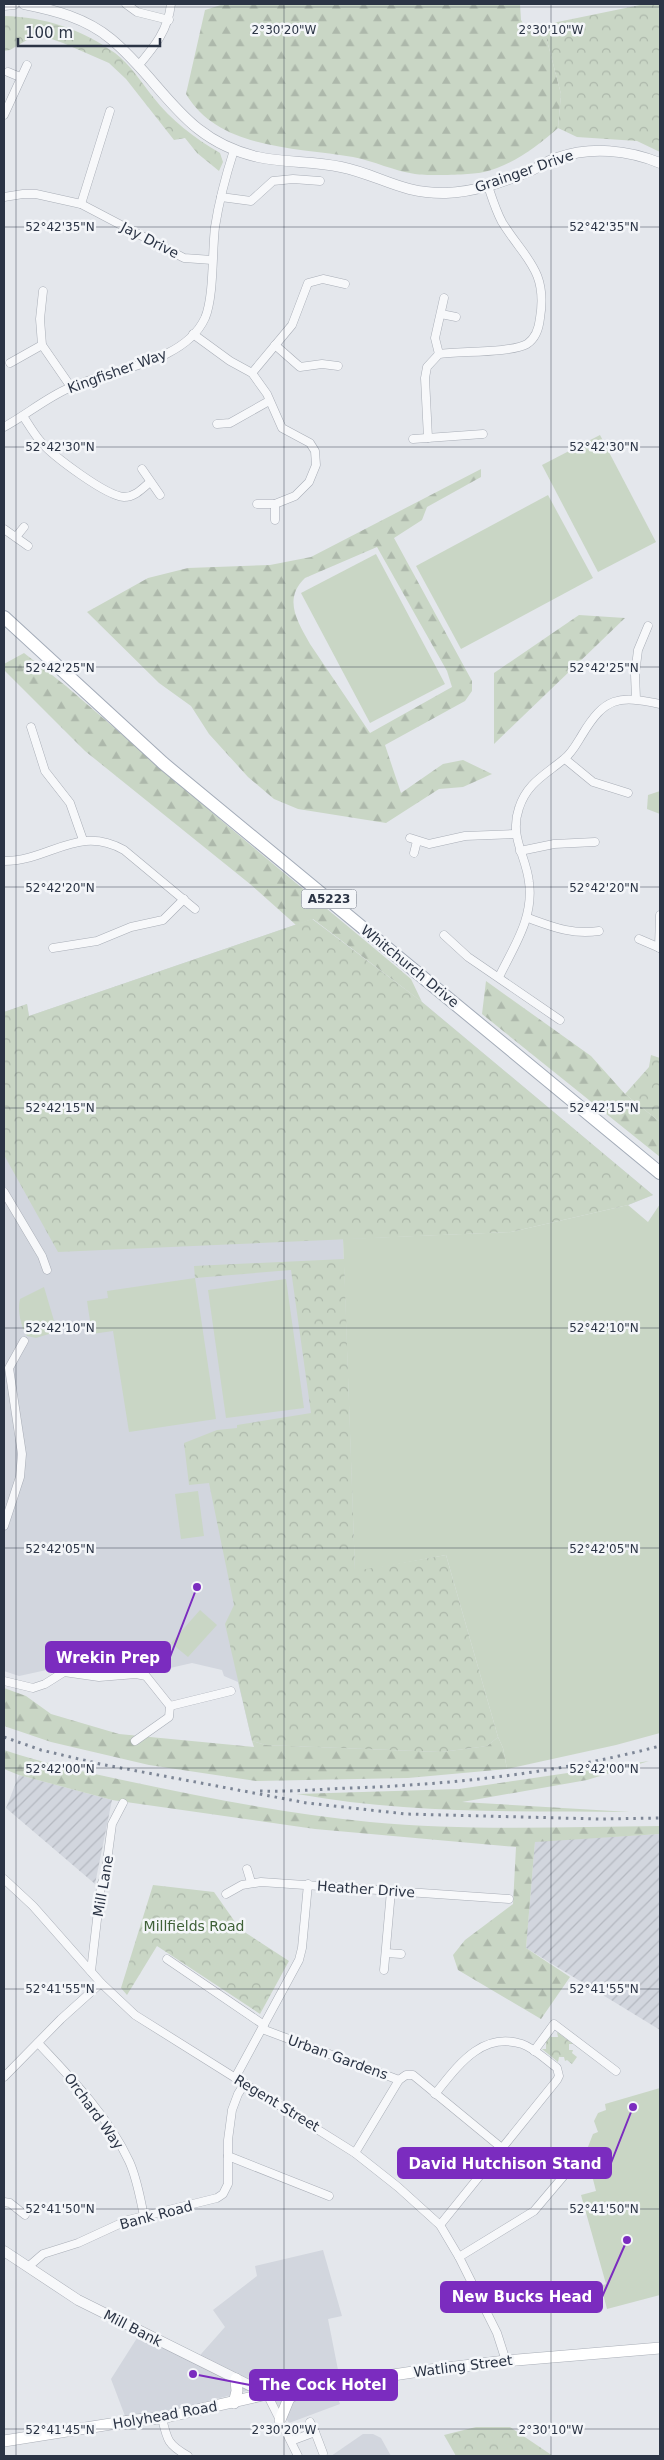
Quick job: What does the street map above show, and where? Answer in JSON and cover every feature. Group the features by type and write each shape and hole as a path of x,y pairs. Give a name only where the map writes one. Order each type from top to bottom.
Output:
{"main road":[{"name":"Whitchurch Drive","path":"4,617 163,763 660,1173"},
{"name":"Watling Street","path":"267,2394 506,2361 660,2348"},
{"path":"234,2403 237,2391 236,2379"},
{"path":"280,2420 289,2398 309,2387"},
{"name":"Holyhead Road","path":"4,2441 136,2420 162,2418 267,2394"}],"street":[{"path":"4,5 14,4"},
{"name":"Grainger Drive","path":"24,4 49,9 92,26 111,38 188,122 208,137 234,150 281,161 314,162 343,167 405,189 425,192 472,190 488,186 529,171 556,158 579,152 609,151 644,157 660,163"},
{"path":"126,4 137,12 169,20"},
{"path":"138,66 159,42 169,20 170,4"},
{"path":"4,115 27,65"},
{"path":"8,72 20,77"},
{"path":"81,204 110,111"},
{"name":"Kingfisher Way","path":"4,427 47,399 71,387 161,355 177,348 193,334 205,319 221,196 234,150"},
{"path":"221,196 251,201 273,182 293,179 320,182"},
{"path":"428,438 425,378 428,366 439,354 512,348 526,345 533,339 539,326 543,297 541,283 535,268 502,221 488,186"},
{"name":"Jay Drive","path":"4,197 36,194 81,204 184,258 212,260"},
{"path":"252,373 292,325 308,283 323,278 345,284"},
{"path":"43,291 40,319 42,345 71,387"},
{"path":"439,354 435,338 444,298"},
{"path":"441,314 456,317"},
{"path":"193,334 230,361 252,373 268,394 269,401 282,428 310,443 316,451 316,465 309,482 295,496 275,504 257,504"},
{"path":"10,363 42,345"},
{"path":"275,345 300,367 322,364 338,366"},
{"path":"217,424 230,424 269,401"},
{"path":"23,416 40,442 60,460 114,495 125,497 134,495 150,482"},
{"path":"413,439 483,434"},
{"path":"142,469 160,495"},
{"path":"275,504 275,520"},
{"path":"16,538 24,526"},
{"path":"4,529 28,546"},
{"path":"636,699 635,674 638,650 648,626"},
{"path":"499,978 528,918 529,881 515,834 518,809 526,791 546,770 565,758 600,708 620,699 636,699 660,704"},
{"path":"31,727 45,771 70,803 82,840"},
{"path":"565,758 593,782 628,793"},
{"path":"414,853 413,840 429,844 464,836 515,834"},
{"path":"4,861 40,856 82,840 111,842 124,850 195,908"},
{"path":"520,851 554,844 595,842"},
{"path":"53,948 97,941 131,927 163,920 184,900"},
{"path":"639,939 660,948 660,915"},
{"path":"528,918 564,931 583,934 599,931"},
{"path":"444,935 468,957 560,1020"},
{"path":"4,1192 42,1256 47,1270"},
{"path":"4,1526 20,1478 22,1454 9,1368 24,1341"},
{"path":"4,1681 33,1688 45,1684 64,1672 99,1677 136,1674 146,1676 170,1706 169,1717 135,1742"},
{"path":"170,1706 231,1691"},
{"name":"Mill Lane","path":"91,1971 100,1885 106,1876 112,1824 123,1803"},
{"path":"247,1868 250,1882"},
{"name":"Regent Street","path":"4,1879 39,1912 101,1983 144,2022 355,2153 440,2224 459,2257 497,2334 506,2361"},
{"name":"Heather Drive","path":"226,1894 250,1882 308,1884 509,1899"},
{"path":"235,2078 299,1960 302,1948 308,1884"},
{"path":"384,1970 391,1891"},
{"path":"386,1953 400,1954"},
{"name":"Urban Gardens","path":"167,1959 263,2027 399,2080 406,2075 413,2075 503,2149"},
{"path":"4,2077 101,1983"},
{"path":"534,2051 554,2024 616,2071"},
{"path":"435,2094 465,2057 481,2047 510,2042 521,2043 534,2051 557,2068 559,2076 503,2149 440,2224"},
{"name":"Orchard Way","path":"38,2043 77,2085 112,2132 129,2160 144,2216"},
{"path":"355,2153 399,2080"},
{"name":"Bank Road","path":"28,2268 43,2254 78,2243 113,2226 144,2216 217,2198 223,2194 228,2184 228,2156 234,2102 245,2083"},
{"path":"228,2156 329,2196"},
{"path":"459,2257 534,2211 567,2172"},
{"path":"4,2202 10,2203 25,2214"},
{"name":"Mill Bank","path":"4,2252 86,2304 267,2394"},
{"path":"267,2394 298,2456"},
{"path":"162,2418 170,2444 176,2453 188,2456"},
{"path":"310,2422 323,2452"},
{"path":"290,2441 315,2432"}],"shaded area":[{"path":"312,919 422,1002 653,1195 628,1205 399,1236 343,1240 355,1571 498,1737 487,1746 441,1752 266,1745 252,1741 238,1682 224,1676 222,1670 192,1663 157,1671 128,1667 94,1671 65,1666 19,1676 4,1671 4,1012 27,1004 29,1016"},
{"path":"19,1775 112,1800 95,1884 6,1808"},
{"path":"660,1834 660,2030 526,1948 535,1841"},
{"path":"323,2250 342,2316 328,2319 339,2375 334,2388 340,2404 289,2423 265,2386 182,2408 125,2416 111,2379 137,2338 141,2338 194,2362 225,2327 213,2310 257,2276 255,2266"},
{"path":"363,2434 373,2434 381,2438 391,2456 331,2456"}],"green space":[{"path":"224,4 520,4 521,20 526,28 543,25 561,94 558,128 542,142 504,165 484,172 450,175 407,173 353,157 261,143 239,136 218,126 200,112 186,94 205,10"},
{"path":"645,4 660,4 660,152 637,141 577,137 558,128 561,94 543,25"},
{"path":"4,16 34,19 62,26 89,37 115,53 175,121 192,135 220,153 223,162 219,171 197,153 185,138 174,140 126,79 109,63 37,34 10,50 4,51"},
{"path":"600,435 656,542 598,572 542,465"},
{"path":"481,469 481,477 427,507 422,520 394,538 472,681 472,691 465,701 385,745 401,793 443,764 463,760 492,774 463,787 439,789 386,823 298,809 274,799 248,777 209,734 191,706 159,683 87,612 148,578 188,568 270,565 311,557","holes":["377,547 447,671 452,687 370,733 310,644 297,619 293,602 298,586 305,578"]},
{"path":"548,495 593,578 461,649 416,566"},
{"path":"376,554 445,684 370,723 301,593"},
{"path":"579,615 625,618 494,744 494,673"},
{"path":"24,653 66,686 229,827 411,979 422,1002 313,919 296,925 250,884 85,751 4,670 4,664"},
{"path":"660,791 660,814 647,809 648,795"},
{"path":"312,919 422,1002 653,1195 628,1205 511,1232 58,1252 4,1155 4,1012 27,1004 29,1016"},
{"path":"486,981 591,1056 625,1094 660,1122 660,1157 482,1014"},
{"path":"651,1055 660,1058 660,1122 625,1094 649,1067"},
{"path":"660,1204 660,1733 616,1745 507,1769 503,1748 498,1737 446,1555 355,1572 343,1239 511,1232 628,1205 648,1222"},
{"path":"344,1259 355,1571 446,1555 498,1737 487,1746 441,1752 266,1745 252,1741 225,1624 234,1605 209,1483 189,1485 184,1443 217,1430 237,1428 237,1425 311,1413 291,1270 195,1278 194,1266"},
{"path":"195,1278 216,1419 129,1432 113,1331 92,1334 87,1301 108,1298 107,1291"},
{"path":"286,1279 304,1408 226,1418 208,1290"},
{"path":"44,1287 55,1324 52,1333 36,1338 27,1336 20,1318 20,1299"},
{"path":"198,1491 204,1536 181,1539 175,1494"},
{"path":"200,1610 217,1625 188,1657 171,1643"},
{"path":"4,1688 26,1696 51,1714 119,1734 254,1747 252,1741 266,1745 441,1752 487,1746 498,1737 503,1748 507,1769 408,1778 256,1781 149,1765 51,1742 4,1726"},
{"path":"4,1750 68,1768 162,1788 250,1805 340,1819 442,1827 660,1826 660,1834 535,1842 526,1948 570,1977 541,2019 458,1970 453,1955 465,1940 513,1904 516,1847 315,1829 112,1800 19,1775 4,1769"},
{"path":"649,1761 587,1780 462,1802 630,1812 421,1808 380,1805 297,1794 459,1789"},
{"name":"Millfields Road","path":"153,1885 214,1892 240,1929 289,1961 260,2014 157,1946 127,1995 121,1988"},
{"path":"557,2032 573,2044 569,2044 569,2050 573,2050 572,2053 577,2057 572,2064 567,2060 565,2061 564,2057 559,2057 558,2062 542,2049 546,2049 546,2043 542,2043 550,2033 551,2037 558,2037"},
{"path":"660,2088 660,2295 607,2309 601,2286 606,2284 581,2195 596,2191 586,2152 593,2134 598,2132 594,2121 598,2113 606,2110 605,2104"},
{"path":"476,2427 510,2427 553,2456 456,2456 444,2435"}],"railway":[{"path":"4,1737 41,1750 100,1764 307,1803 406,1814 599,1819 660,1818"},
{"path":"260,1791 430,1784 507,1776 583,1763 660,1746"}],"place":[{"name":"Wrekin Prep","path":"197,1587"},
{"name":"David Hutchison Stand","path":"633,2107"},
{"name":"New Bucks Head","path":"627,2240"},
{"name":"The Cock Hotel","path":"193,2374"}]}
